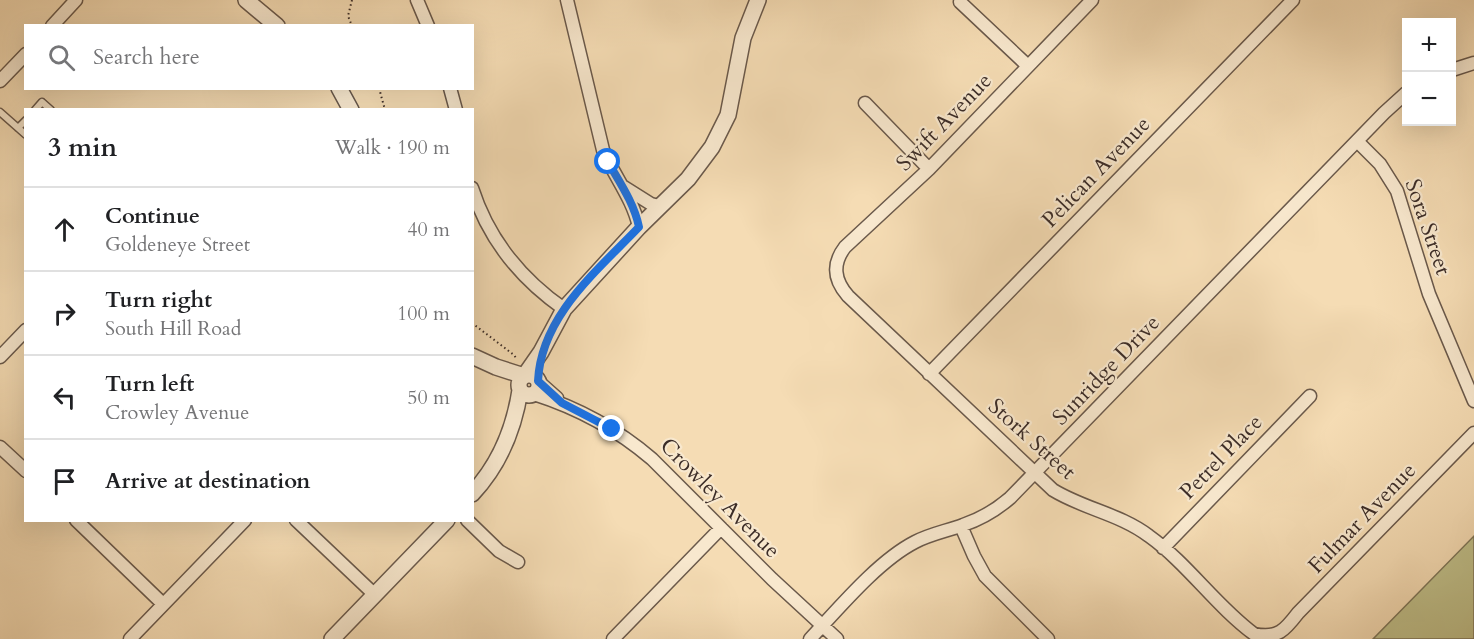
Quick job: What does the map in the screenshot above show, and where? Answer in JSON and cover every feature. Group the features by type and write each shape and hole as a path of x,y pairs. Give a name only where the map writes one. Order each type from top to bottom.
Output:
{"street":[{"path":"54,24 76,0"},
{"path":"246,0 275,24"},
{"path":"417,0 427,24"},
{"path":"567,0 603,150 624,188 639,227"},
{"path":"474,491 495,465 542,352 564,309 639,227 695,171 712,147 723,128 732,102 743,38 759,0"},
{"name":"Swift Avenue","path":"836,275 836,261 845,247 929,169 1092,0"},
{"name":"Pelican Avenue","path":"929,374 1293,0"},
{"path":"960,2 1028,66"},
{"path":"0,81 24,56"},
{"path":"1456,69 1474,63"},
{"path":"340,90 350,108"},
{"path":"451,90 455,108"},
{"name":"Sunridge Drive","path":"810,639 876,571 898,552 926,537 961,526 999,507 1402,98"},
{"path":"865,103 929,169"},
{"name":"Sora Street","path":"1357,141 1380,164 1397,191 1429,294 1474,401"},
{"path":"624,188 651,204 659,206"},
{"path":"474,193 499,244 532,283 564,309"},
{"name":"Stork Street","path":"836,275 841,288 848,296 1035,473 1066,498 1126,520 1152,537 1254,634 1263,636 1281,633"},
{"path":"0,357 24,332"},
{"path":"474,357 529,385"},
{"name":"Crowley Avenue","path":"529,385 612,429 633,443 837,639"},
{"name":"Petrel Place","path":"1163,548 1310,396"},
{"name":"Fulmar Avenue","path":"1281,633 1474,433"},
{"path":"0,447 24,469"},
{"path":"78,522 163,604"},
{"path":"130,639 243,522"},
{"path":"298,522 375,595"},
{"path":"337,637 445,522"},
{"path":"469,522 499,551 518,562"},
{"path":"961,526 985,576 1048,639"},
{"path":"612,639 721,528"}],"lane":[{"path":"37,108 42,102 49,108"},
{"path":"0,111 24,133"},
{"path":"18,128 24,122"}],"path":[{"path":"351,24 348,16 352,0"},
{"path":"380,90 384,108"},
{"path":"474,324 514,355 518,361"}],"green space":[{"path":"1474,536 1474,639 1373,639"}],"route":[{"path":"608,162 624,188 639,227 564,309 542,352 538,381 562,403 612,429"}]}
